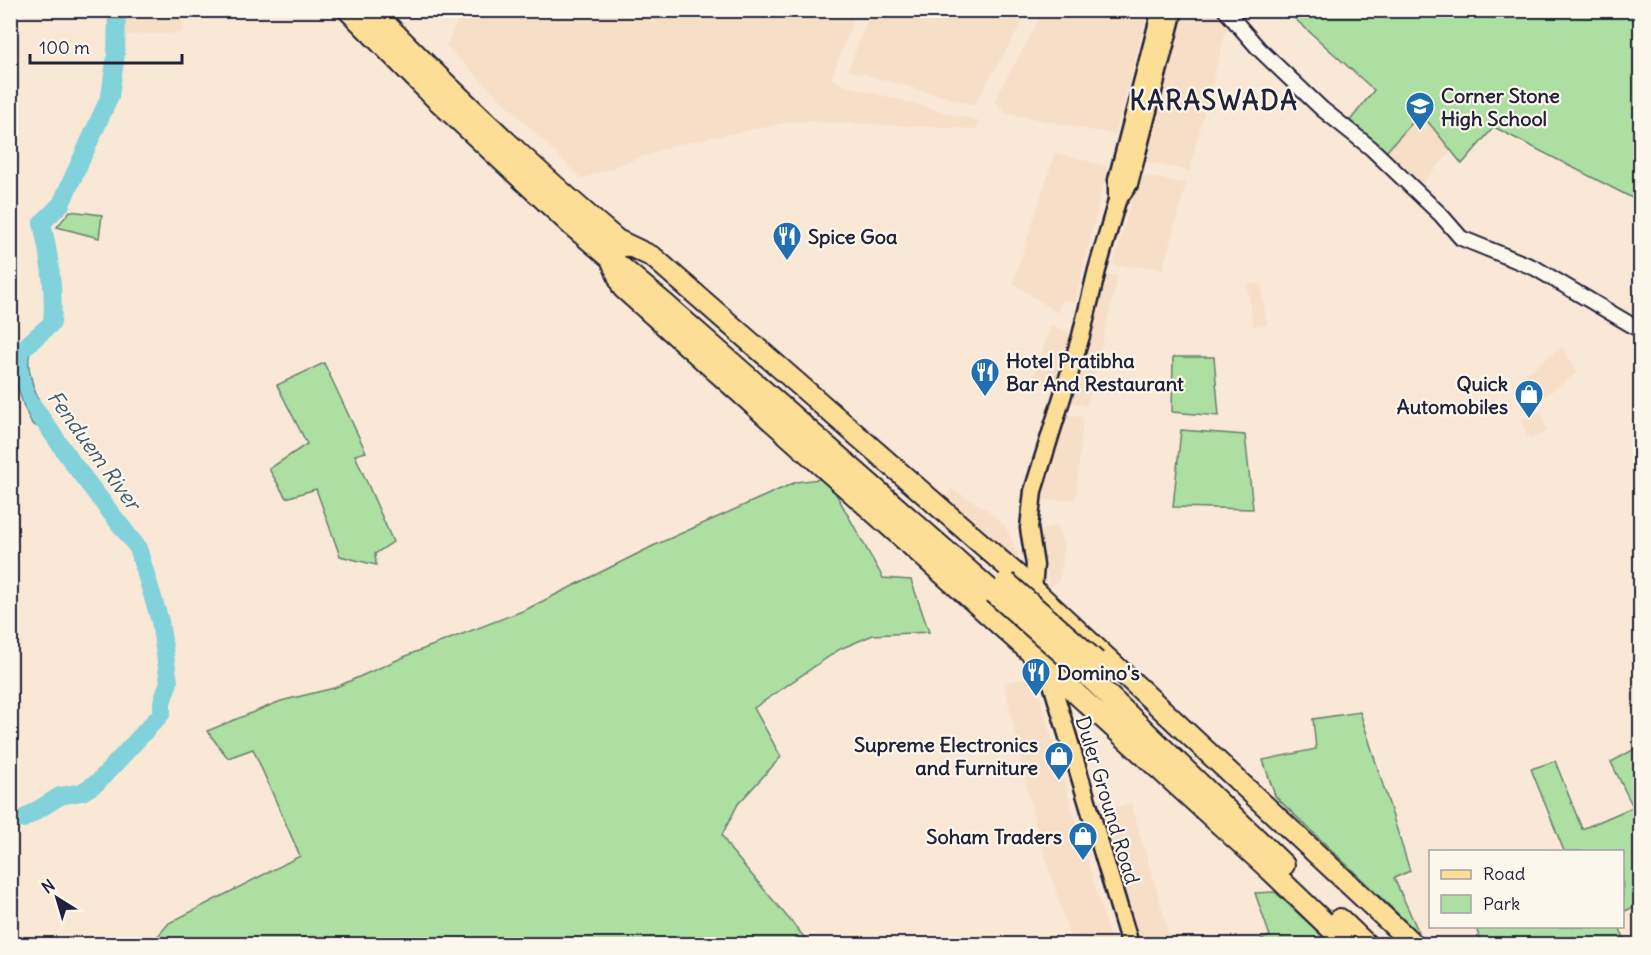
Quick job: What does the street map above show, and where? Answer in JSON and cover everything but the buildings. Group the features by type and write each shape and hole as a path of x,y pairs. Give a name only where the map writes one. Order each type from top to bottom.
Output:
{"highway":[{"path":"348,10 436,99 570,224 612,248 654,257 1033,589 1413,945"},
{"path":"372,10 450,90 612,248 1090,667 1395,945"},
{"path":"612,248 623,288 1047,667 1270,870 1347,945"},
{"path":"999,625 1033,589"},
{"path":"1047,667 1080,632"},
{"path":"1090,667 1366,945"}],"main road":[{"path":"1033,589 1035,566 1029,528 1033,491 1081,336 1096,270 1117,201 1117,180 1161,10"},
{"path":"1117,201 1129,184 1174,10"},
{"name":"Duler Ground Road","path":"1047,667 1130,945"}],"street":[{"path":"1225,10 1259,49 1322,110 1371,148 1441,214 1461,238 1535,268 1641,330"}],"shaded area":[{"path":"462,10 857,11 831,78 840,84 978,121 977,129 797,121 674,145 582,179 446,46"},
{"path":"871,10 1029,11 974,105 848,70"},
{"path":"124,11 184,11 182,33 122,35"},
{"path":"1044,11 1148,11 1115,135 1007,113 994,101"},
{"path":"1182,11 1218,11 1228,23 1189,171 1145,162"},
{"name":"Corner Stone High School","path":"1422,113 1451,152 1422,183 1386,152"},
{"path":"1055,153 1108,166 1075,302 1063,299 1057,313 1013,283"},
{"path":"1139,175 1186,183 1163,269 1113,265"},
{"path":"1104,275 1118,276 1087,406 1070,402"},
{"path":"1247,284 1261,284 1267,325 1253,326"},
{"path":"1051,325 1074,335 1056,388 1033,380"},
{"path":"1562,347 1578,372 1538,401 1523,376"},
{"path":"1541,412 1547,431 1529,439 1520,420"},
{"path":"1066,415 1083,417 1076,499 1039,501"},
{"path":"952,489 986,509 1005,526 1022,563 1019,569 942,503"},
{"path":"1057,525 1063,544 1063,559 1059,581 1049,588 1041,531"},
{"path":"1036,676 1042,705 1112,944 1072,944 1034,820 1004,683"},
{"path":"1131,803 1172,944 1139,944 1097,812"}],"green space":[{"path":"1290,11 1640,11 1640,202 1494,127 1462,164 1421,113 1386,152 1349,122 1374,90 1293,17"},
{"path":"70,211 102,215 99,238 57,227"},
{"path":"1173,357 1214,357 1219,416 1172,412"},
{"path":"324,363 366,452 355,455 393,542 375,554 376,565 340,556 316,489 286,498 269,469 307,444 277,385"},
{"path":"1181,430 1245,435 1253,509 1173,507"},
{"path":"827,478 883,578 911,580 929,632 873,635 840,649 754,708 781,757 738,804 722,835 730,849 810,944 151,944 169,923 300,856 253,749 228,758 207,731 281,701 334,688 413,653 525,610 653,546 796,482"},
{"path":"1360,712 1410,871 1394,878 1420,935 1275,796 1263,760 1316,749 1313,719"},
{"path":"1640,746 1640,904 1624,912 1624,850 1564,850 1531,769 1555,761 1582,829 1633,807 1611,762"},
{"path":"1275,892 1331,944 1250,944 1270,936 1255,893"},
{"path":"1476,928 1619,928 1627,944 1481,944"}],"water":[{"path":"53,327 33,348 29,358 34,388 49,425 47,429 32,424 24,407 11,366 11,352 17,350 16,344 32,334"}],"waterway":[{"name":"Fenduem River","path":"26,346 52,323 51,272 42,223 61,204 110,96 116,54 117,10"},
{"name":"Fenduem River","path":"10,820 23,819 60,796 82,792 98,782 162,713 162,702 169,682 160,621 138,548 74,465 34,407"}],"place":[{"name":"Corner Stone High School","path":"1420,132"},
{"name":"Spice Goa","path":"787,262"},
{"name":"Hotel Pratibha Bar And Restaurant","path":"985,398"},
{"name":"Quick Automobiles","path":"1529,420"},
{"name":"Domino's","path":"1036,698"},
{"name":"Supreme Electronics and Furniture","path":"1059,782"},
{"name":"Soham Traders","path":"1083,862"}],"district":[{"name":"KARASWADA","path":"1214,100"}]}
